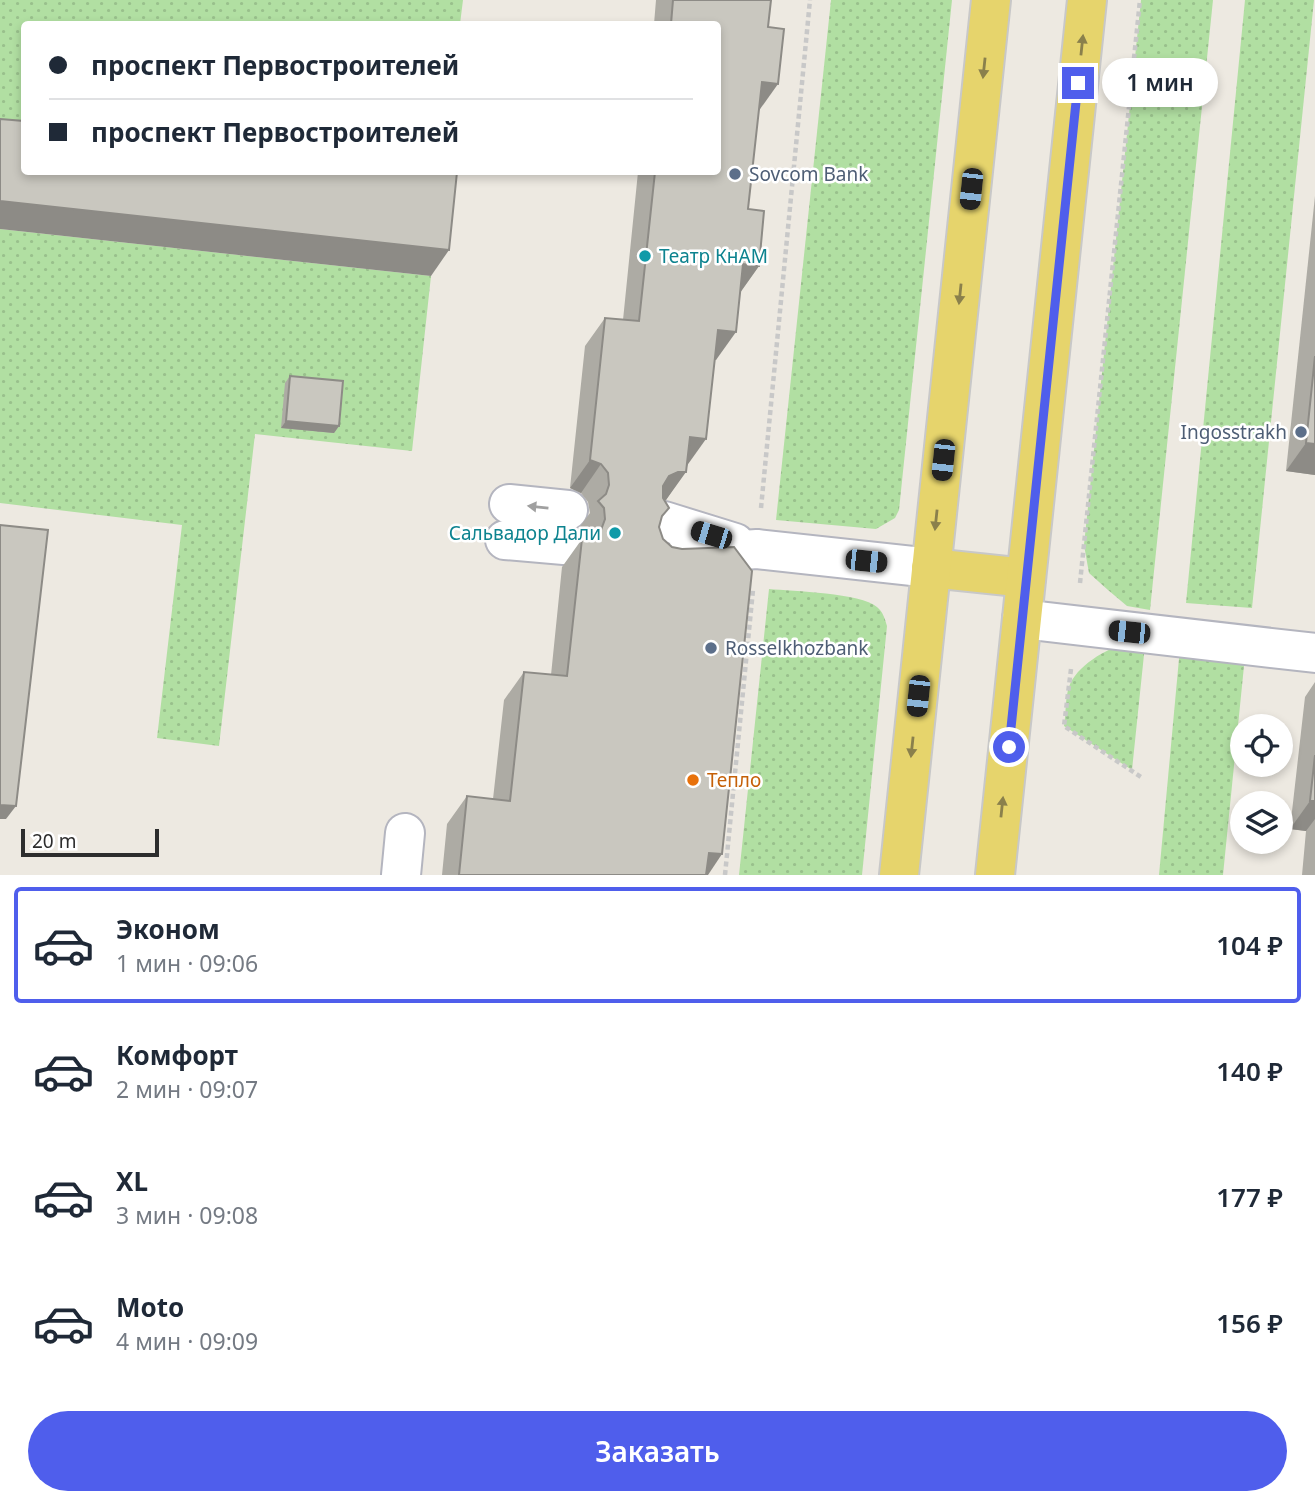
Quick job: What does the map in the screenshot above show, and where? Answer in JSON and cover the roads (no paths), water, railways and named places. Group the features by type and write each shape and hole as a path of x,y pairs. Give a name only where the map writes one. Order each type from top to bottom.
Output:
{"main road":[{"path":"899,875 991,0"},
{"path":"995,875 1087,0"},
{"path":"931,568 1026,578"}],"lane":[{"path":"507,522 566,528"},
{"path":"663,538 931,568"},
{"path":"1022,620 1315,653"},
{"path":"401,875 405,833"}],"place":[{"name":"Sovcom Bank","path":"735,174"},
{"name":"Театр КнАМ","path":"645,256"},
{"name":"Ingosstrakh","path":"1301,432"},
{"name":"Сальвадор Дали","path":"615,533"},
{"name":"Rosselkhozbank","path":"711,648"},
{"name":"Тепло","path":"693,780"}]}
